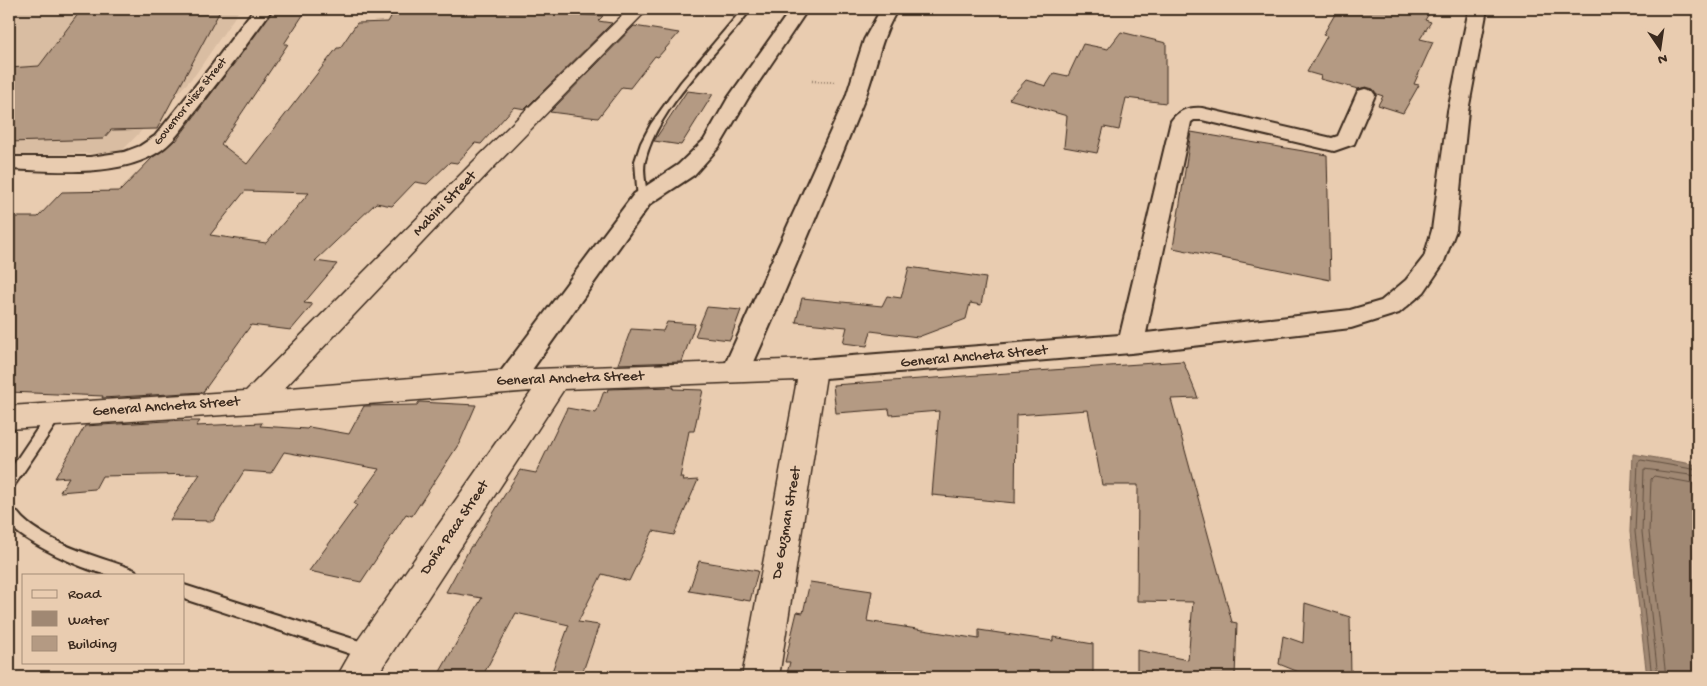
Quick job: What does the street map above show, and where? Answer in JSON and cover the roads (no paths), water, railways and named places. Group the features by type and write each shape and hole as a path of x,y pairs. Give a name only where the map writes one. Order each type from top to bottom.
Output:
{"street":[{"name":"Governor Nisce Street","path":"9,163 109,162 126,159 153,149 219,69 263,9"},
{"name":"Mabini Street","path":"254,402 482,166 639,9"},
{"path":"509,380 642,199 686,170 712,143 738,98 799,9"},
{"path":"736,372 799,233 862,83 881,20 889,9"},
{"name":"General Ancheta Street","path":"9,418 254,402 509,380 555,380 813,369 1131,344 1351,319 1390,307 1415,286 1435,258 1444,230 1458,111 1478,9"},
{"path":"1131,344 1181,121 1185,116 1192,113 1202,114 1334,145 1347,140 1365,95"},
{"name":"De Guzman Street","path":"761,677 813,369"},
{"name":"Doña Paca Street","path":"364,665 555,380"}],"lane":[{"path":"642,199 639,164 657,124 690,77 744,13"},
{"path":"9,482 56,414"},
{"path":"9,513 14,523 40,540 90,562 127,574"},
{"path":"185,592 364,665"}],"water":[{"path":"1633,454 1698,465 1698,677 1647,677 1630,532"}]}
